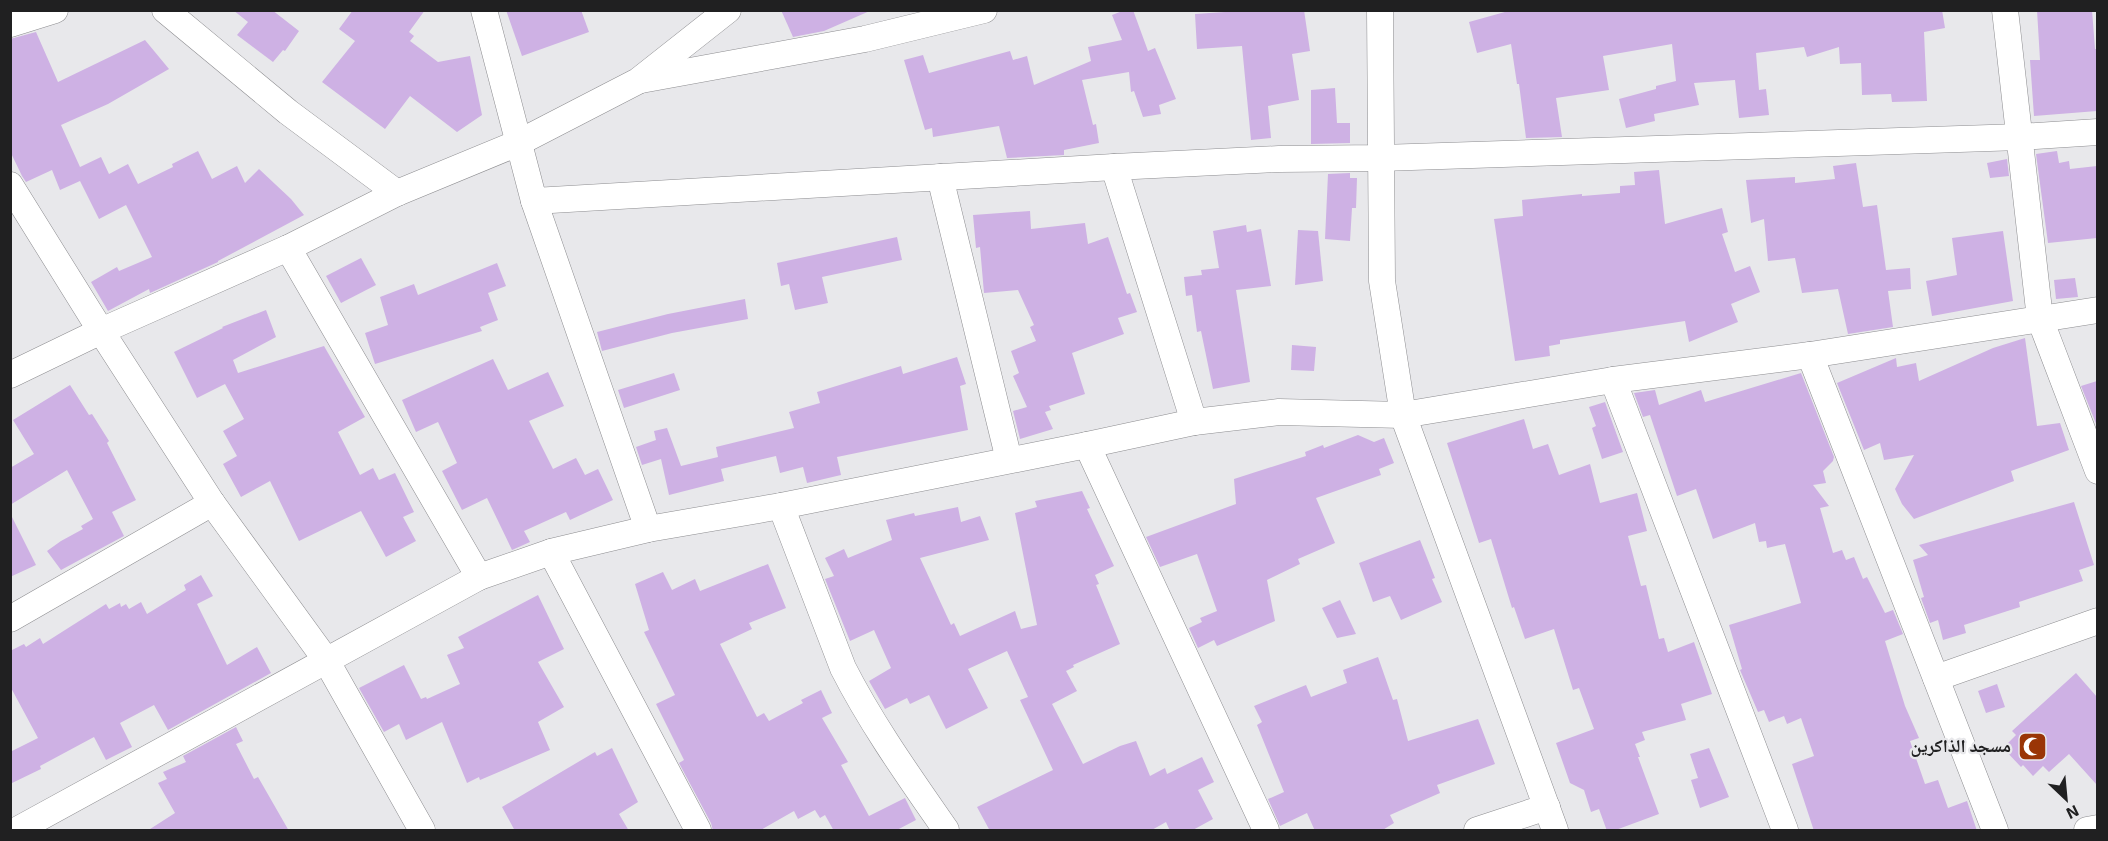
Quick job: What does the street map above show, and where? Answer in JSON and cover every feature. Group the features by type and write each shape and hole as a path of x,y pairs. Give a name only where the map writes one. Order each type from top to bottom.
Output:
{"street":[{"path":"10,24 55,10"},
{"path":"165,10 288,112 397,193"},
{"path":"484,10 534,201 648,529"},
{"path":"10,375 101,331 288,248 397,193 518,143 638,81 728,10"},
{"path":"638,81 865,39 984,10"},
{"path":"1380,10 1382,281 1403,415 1551,819 1477,831"},
{"path":"2005,10 2040,319 2097,471"},
{"path":"534,201 1114,166 2020,137 2097,132"},
{"path":"1114,166 1194,422"},
{"path":"940,177 1010,460"},
{"path":"10,185 212,503 326,660 422,831"},
{"path":"288,248 479,577"},
{"path":"17,831 479,577 551,552 648,529 781,506 1194,422 1279,412 1403,415 1613,380 1810,355 2097,310"},
{"path":"1810,355 1995,831"},
{"path":"1613,380 1785,831"},
{"path":"1087,445 1266,831"},
{"path":"10,619 212,503"},
{"path":"781,506 854,691 946,831"},
{"path":"551,552 698,831"},
{"path":"1936,678 2097,621"},
{"path":"2087,831 2097,828"}],"building":[{"path":"233,10 272,10 299,31 285,51 283,50 273,62 237,35 248,22"},
{"path":"353,10 425,10 409,32 414,36 410,41 438,62 470,56 482,115 457,132 410,96 385,129 322,82 355,41 339,29"},
{"path":"506,10 581,10 589,32 522,56"},
{"path":"781,10 872,10 824,31 793,37"},
{"path":"1125,10 1133,10 1148,51 1155,48 1176,99 1159,105 1161,114 1143,117 1134,91 1131,92 1129,72 1082,80 1093,125 1096,124 1099,143 1064,150 1064,155 1007,158 999,126 933,137 932,128 925,130 904,60 923,55 929,73 1010,51 1013,60 1027,56 1034,85 1091,61 1088,47 1122,40 1112,15"},
{"path":"1304,10 1310,51 1292,54 1299,100 1268,106 1271,138 1251,140 1242,46 1197,49 1195,14"},
{"path":"1512,10 1942,10 1945,28 1924,32 1927,101 1892,102 1891,94 1862,95 1861,63 1840,64 1839,47 1807,57 1804,47 1756,53 1759,90 1766,89 1769,115 1739,118 1735,80 1694,83 1699,105 1654,114 1655,121 1626,128 1619,99 1676,81 1672,44 1603,56 1609,90 1556,98 1562,137 1526,138 1511,44 1477,53 1469,22"},
{"path":"2037,10 2092,10 2095,49 2097,49 2097,111 2034,116 2030,60 2040,60"},
{"path":"36,32 58,82 145,40 169,69 108,104 61,125 80,167 101,157 109,174 128,164 138,184 173,167 172,164 198,151 212,179 237,166 245,183 259,169 291,199 304,215 218,262 150,293 149,289 108,311 91,282 117,267 119,271 152,257 126,205 99,219 80,181 60,190 52,170 26,182 22,176 10,151 10,39"},
{"path":"1335,88 1337,123 1350,123 1350,143 1311,144 1311,90"},
{"path":"2057,151 2059,163 2069,161 2070,169 2097,166 2097,238 2048,243 2036,154"},
{"path":"2007,159 2009,176 1990,178 1987,163"},
{"path":"1856,163 1863,207 1877,205 1886,270 1910,268 1911,289 1888,291 1893,327 1848,334 1838,289 1802,293 1795,258 1768,261 1764,219 1751,223 1746,180 1795,177 1795,183 1835,179 1833,166"},
{"path":"1659,170 1665,224 1722,208 1728,232 1722,234 1735,272 1750,266 1760,292 1731,304 1738,322 1689,342 1685,321 1560,340 1560,344 1549,346 1550,356 1515,361 1494,219 1523,216 1522,200 1620,193 1620,186 1635,185 1634,172"},
{"path":"1350,173 1350,178 1357,178 1356,208 1352,208 1350,241 1325,239 1328,174"},
{"path":"1030,211 1031,229 1085,223 1088,244 1108,237 1127,294 1130,293 1137,312 1118,318 1124,334 1072,353 1085,394 1049,406 1051,410 1045,412 1053,429 1020,439 1013,411 1027,407 1013,376 1019,373 1011,351 1036,341 1030,327 1034,325 1018,290 984,293 980,247 976,248 973,215"},
{"path":"1246,225 1247,232 1261,229 1271,286 1236,290 1250,382 1213,389 1201,331 1197,332 1192,295 1186,296 1184,277 1202,275 1201,270 1219,268 1213,231"},
{"path":"1298,230 1318,231 1323,281 1295,285"},
{"path":"2003,231 2013,301 1932,316 1926,281 1957,275 1952,238"},
{"path":"897,237 902,260 822,277 828,303 795,310 789,284 781,286 777,263"},
{"path":"361,258 376,285 341,303 326,276"},
{"path":"497,263 506,286 488,293 498,320 480,327 482,331 375,364 365,333 388,325 380,297 414,284 418,295"},
{"path":"2075,278 2078,297 2056,299 2054,280"},
{"path":"745,299 748,319 672,333 602,351 597,332 668,314"},
{"path":"266,310 276,337 233,360 238,373 324,346 365,417 338,432 360,475 373,468 379,480 395,473 414,512 403,517 416,541 386,557 361,511 299,541 270,481 241,497 223,464 237,456 223,431 244,419 225,384 197,398 174,352 222,327"},
{"path":"2025,338 2037,426 2060,423 2069,450 2011,471 2014,481 1914,519 1902,504 1895,489 1914,455 1884,460 1880,443 1864,450 1837,383 1896,358 1897,367 1916,363 1919,381 1993,348"},
{"path":"1292,345 1316,347 1314,371 1291,370"},
{"path":"957,357 966,384 960,386 968,430 837,457 841,475 807,483 803,467 780,473 776,456 721,469 724,481 669,495 661,459 642,465 636,447 656,440 654,431 667,428 681,466 718,457 716,447 794,428 789,412 820,403 817,392 901,366 903,374"},
{"path":"493,359 508,390 548,372 564,406 529,421 553,469 576,458 585,475 598,469 613,500 570,520 566,512 524,531 530,542 512,550 487,498 462,510 442,471 457,463 438,422 416,432 402,400"},
{"path":"674,373 680,390 624,408 618,390"},
{"path":"1801,373 1834,457 1823,471 1826,483 1813,485 1829,506 1820,508 1833,553 1842,550 1846,560 1854,557 1863,579 1867,577 1885,613 1893,610 1903,634 1885,641 1905,706 1919,738 1910,741 1925,784 1938,780 1948,808 1967,801 1977,831 1814,831 1792,764 1814,756 1801,718 1787,724 1784,716 1769,722 1764,710 1758,712 1740,670 1742,669 1729,625 1801,603 1785,544 1767,548 1766,541 1759,542 1755,523 1713,539 1696,489 1677,496 1650,415 1643,417 1634,393 1655,390 1659,405 1701,390 1705,402"},
{"path":"2097,381 2097,426 2081,386"},
{"path":"70,385 109,441 107,443 136,500 112,512 124,536 61,570 47,551 83,529 81,526 93,519 67,470 10,505 10,468 34,454 13,420"},
{"path":"1605,402 1623,452 1602,459 1592,428 1596,426 1589,407"},
{"path":"1524,419 1533,449 1548,444 1559,475 1590,464 1600,503 1637,493 1647,531 1628,536 1641,586 1646,585 1659,639 1664,638 1668,652 1694,642 1712,694 1681,704 1686,720 1642,732 1645,740 1635,744 1659,814 1613,831 1607,831 1599,809 1591,812 1584,790 1570,783 1556,743 1594,729 1579,688 1573,690 1554,629 1525,639 1514,607 1512,608 1491,539 1479,543 1447,443"},
{"path":"1358,435 1374,442 1384,438 1394,463 1379,469 1381,475 1316,498 1335,543 1298,559 1300,564 1267,580 1275,621 1217,646 1214,640 1198,648 1189,628 1202,622 1200,618 1217,611 1197,554 1160,567 1146,537 1236,504 1234,479 1306,456 1305,452 1323,445 1324,448"},
{"path":"1082,491 1090,508 1087,509 1114,566 1095,575 1099,584 1096,585 1120,644 1073,665 1074,667 1066,671 1077,691 1052,704 1083,764 1136,741 1150,776 1165,768 1167,774 1202,757 1214,782 1198,790 1213,819 1191,831 1170,831 1166,822 1150,831 990,831 977,807 1053,770 1020,700 1028,697 1007,651 968,669 988,708 946,729 929,695 910,704 907,698 885,709 869,681 891,668 874,630 850,641 825,579 834,576 825,558 844,549 848,558 892,540 886,520 914,513 915,516 958,507 961,522 980,516 989,540 920,558 951,625 954,623 960,636 1015,611 1021,629 1037,625 1015,513 1037,507 1035,501"},
{"path":"2074,502 2094,565 2079,570 2083,581 2019,602 2020,607 1964,625 1966,633 1943,640 1938,620 1930,623 1921,598 1924,597 1913,560 1928,555 1919,545"},
{"path":"10,513 36,565 10,577"},
{"path":"1420,540 1442,602 1401,620 1390,596 1373,602 1359,563"},
{"path":"768,564 786,608 749,623 752,629 720,644 757,717 764,713 769,721 803,703 801,700 821,690 832,713 822,718 848,762 841,765 869,816 905,798 916,820 895,831 834,831 825,815 820,818 815,810 798,819 794,811 759,831 713,831 679,763 684,760 656,704 675,695 644,632 649,630 635,584 663,572 672,590 695,579 700,591"},
{"path":"201,575 213,596 197,604 227,665 257,647 271,673 168,730 154,705 120,723 132,747 106,760 94,737 40,766 41,769 10,784 10,752 38,738 10,686 10,651 24,644 26,647 40,638 43,644 106,604 109,609 120,603 121,607 126,604 129,609 141,602 147,614 186,590 184,585"},
{"path":"538,595 564,649 538,662 564,707 538,722 550,750 480,780 479,777 467,783 442,722 406,740 399,724 384,732 359,688 404,665 421,699 426,697 427,699 460,684 447,655 464,648 458,637"},
{"path":"1340,600 1356,634 1337,638 1322,608"},
{"path":"1378,657 1393,700 1397,699 1408,741 1478,719 1495,764 1437,785 1440,793 1390,815 1394,823 1381,831 1315,831 1307,813 1280,826 1268,799 1284,792 1257,725 1262,722 1254,706 1306,685 1311,697 1347,683 1343,670"},
{"path":"2076,673 2097,697 2097,785 2069,754 2049,772 2043,766 2033,776 2003,748 2016,735 2012,731"},
{"path":"1997,684 2005,707 1986,713 1978,691"},
{"path":"236,727 243,741 236,744 254,779 258,777 289,831 147,831 175,813 158,783 167,779 163,772 186,762 183,756"},
{"path":"612,748 638,802 619,814 629,831 515,831 502,807 595,752 597,756"},
{"path":"1709,748 1729,797 1700,808 1691,780 1698,778 1690,754"}],"place":[{"name":"مسجد الذاكرين","path":"2032,746"}]}
